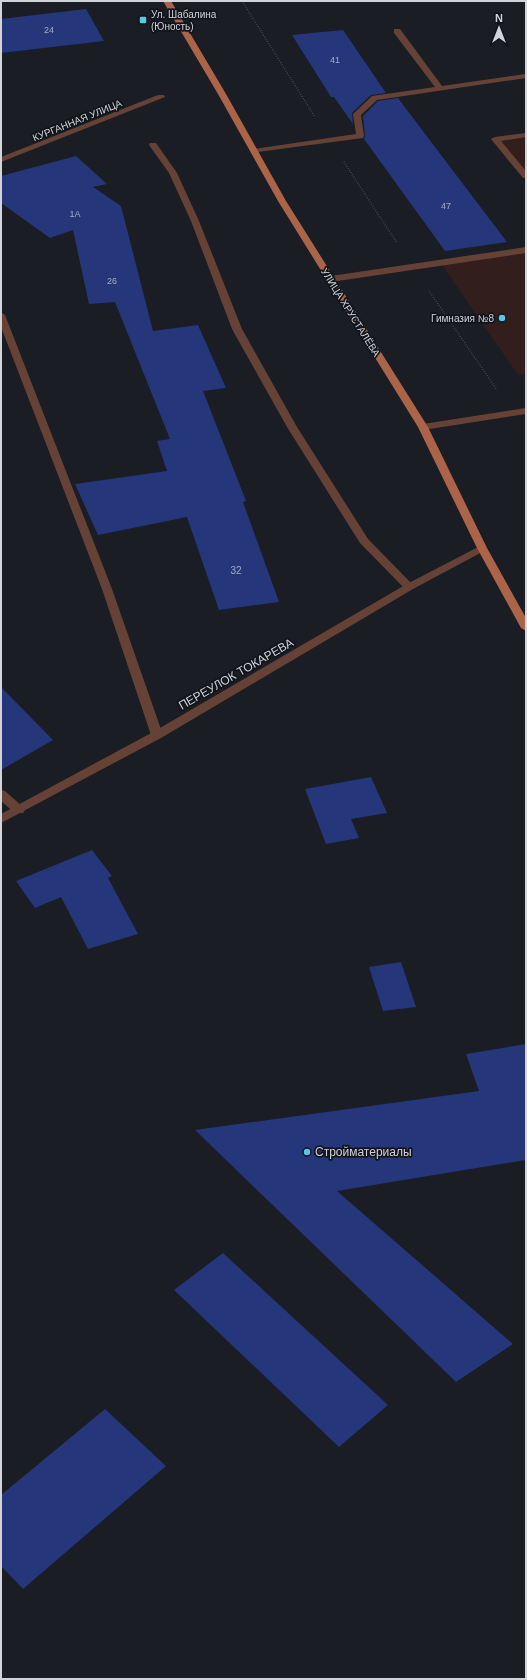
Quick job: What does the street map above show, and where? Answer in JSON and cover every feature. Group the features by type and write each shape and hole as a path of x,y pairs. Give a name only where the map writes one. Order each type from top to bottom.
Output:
{"main road":[{"name":"УЛИЦА ХРУСТАЛЁВА","path":"167,1 282,201 423,427 482,548 526,626"}],"street":[{"path":"397,31 440,88"},
{"path":"254,151 360,136 358,114 375,98 526,76"},
{"name":"КУРГАННАЯ УЛИЦА","path":"1,160 161,97"},
{"path":"526,135 495,139 526,176"},
{"path":"154,145 174,173 195,221 237,329 292,427 364,541 409,587"},
{"path":"331,279 526,250"},
{"path":"1,315 107,588 157,735"},
{"path":"423,427 526,411"},
{"name":"ПЕРЕУЛОК ТОКАРЕВА","path":"1,820 157,735 409,587 482,548"},
{"path":"1,794 19,810"}],"path":[{"path":"242,1 329,140 512,413"}],"shaded area":[{"path":"526,135 526,176 495,139"},
{"name":"Гимназия №8","path":"526,249 526,374 518,375 439,261"}],"building":[{"path":"86,9 104,41 1,53 1,19"},
{"path":"343,30 386,93 371,95 352,113 353,124 334,97 331,97 292,35"},
{"path":"398,98 507,242 445,251 364,139 363,116 378,101"},
{"path":"76,156 107,184 93,187 121,206 153,331 198,325 226,388 203,391 246,501 243,502 279,602 219,610 187,517 98,535 75,484 167,471 157,441 170,439 115,302 89,304 73,230 50,238 1,203 1,176"},
{"path":"1,687 53,740 1,770"},
{"path":"371,777 387,813 351,819 359,838 326,844 305,789"},
{"path":"92,850 112,876 108,878 138,934 88,949 61,897 35,908 16,881"},
{"path":"401,962 416,1007 383,1011 369,967"},
{"path":"526,1044 526,1160 337,1191 513,1344 456,1382 195,1130 479,1091 466,1054"},
{"path":"223,1253 388,1405 339,1447 174,1290"},
{"path":"105,1409 166,1466 23,1589 1,1566 1,1495"}],"place":[{"name":"Ул. Шабалина (Юность)","path":"143,20"},
{"name":"Гимназия №8","path":"502,318"},
{"name":"Стройматериалы","path":"307,1152"}]}
